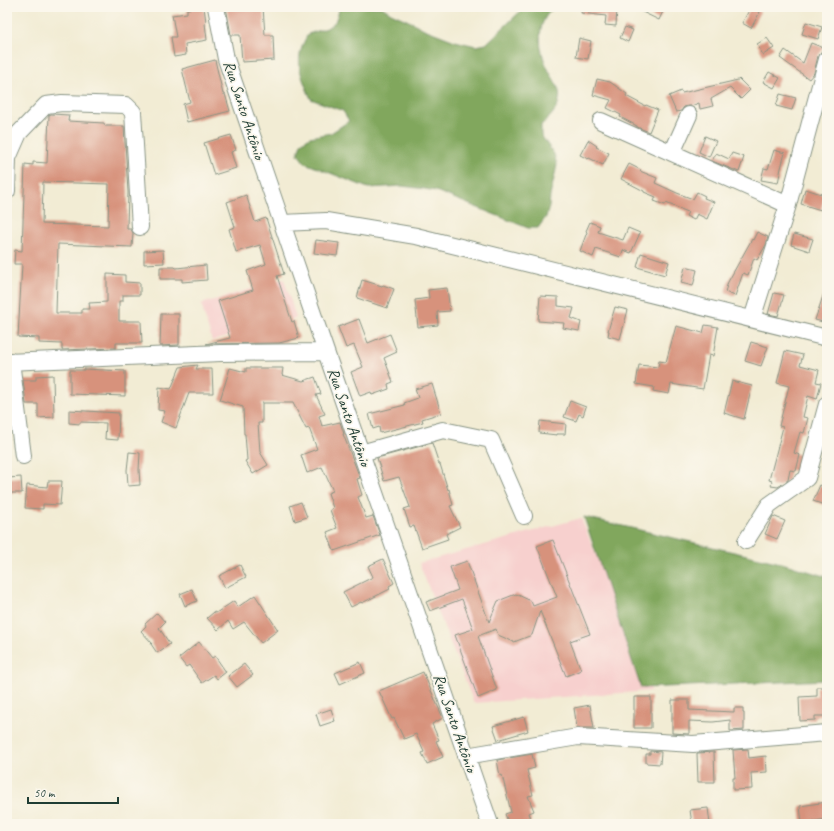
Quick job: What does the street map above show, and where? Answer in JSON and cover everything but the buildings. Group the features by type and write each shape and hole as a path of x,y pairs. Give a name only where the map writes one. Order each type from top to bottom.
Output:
{"street":[{"name":"Rua Santo Antônio","path":"216,7 226,60 490,824"},
{"path":"752,319 788,205 827,59"},
{"path":"7,191 8,158 19,133 46,105 62,103 126,105 133,112 140,227"},
{"path":"672,153 689,115"},
{"path":"601,121 788,205"},
{"path":"282,223 326,221 416,236 827,338"},
{"path":"23,456 9,362 221,353 326,352"},
{"path":"746,541 769,505 807,478 827,404"},
{"path":"361,453 444,430 491,440 524,516"},
{"path":"466,756 578,737 693,744 827,733"}],"shaded area":[{"path":"284,279 296,318 212,341 201,304"},
{"path":"581,518 651,691 474,703 419,563"}],"green space":[{"path":"337,7 382,7 424,29 455,41 476,46 486,44 525,7 555,7 544,20 541,27 540,36 542,53 558,88 560,96 555,111 541,125 541,135 554,154 557,165 546,217 538,228 528,228 436,191 402,186 368,188 305,163 298,154 301,143 310,137 331,133 349,121 343,111 311,99 301,74 299,60 303,43 308,34 327,28 335,22 339,11"},
{"path":"584,517 785,564 827,577 827,680 641,688"}]}
